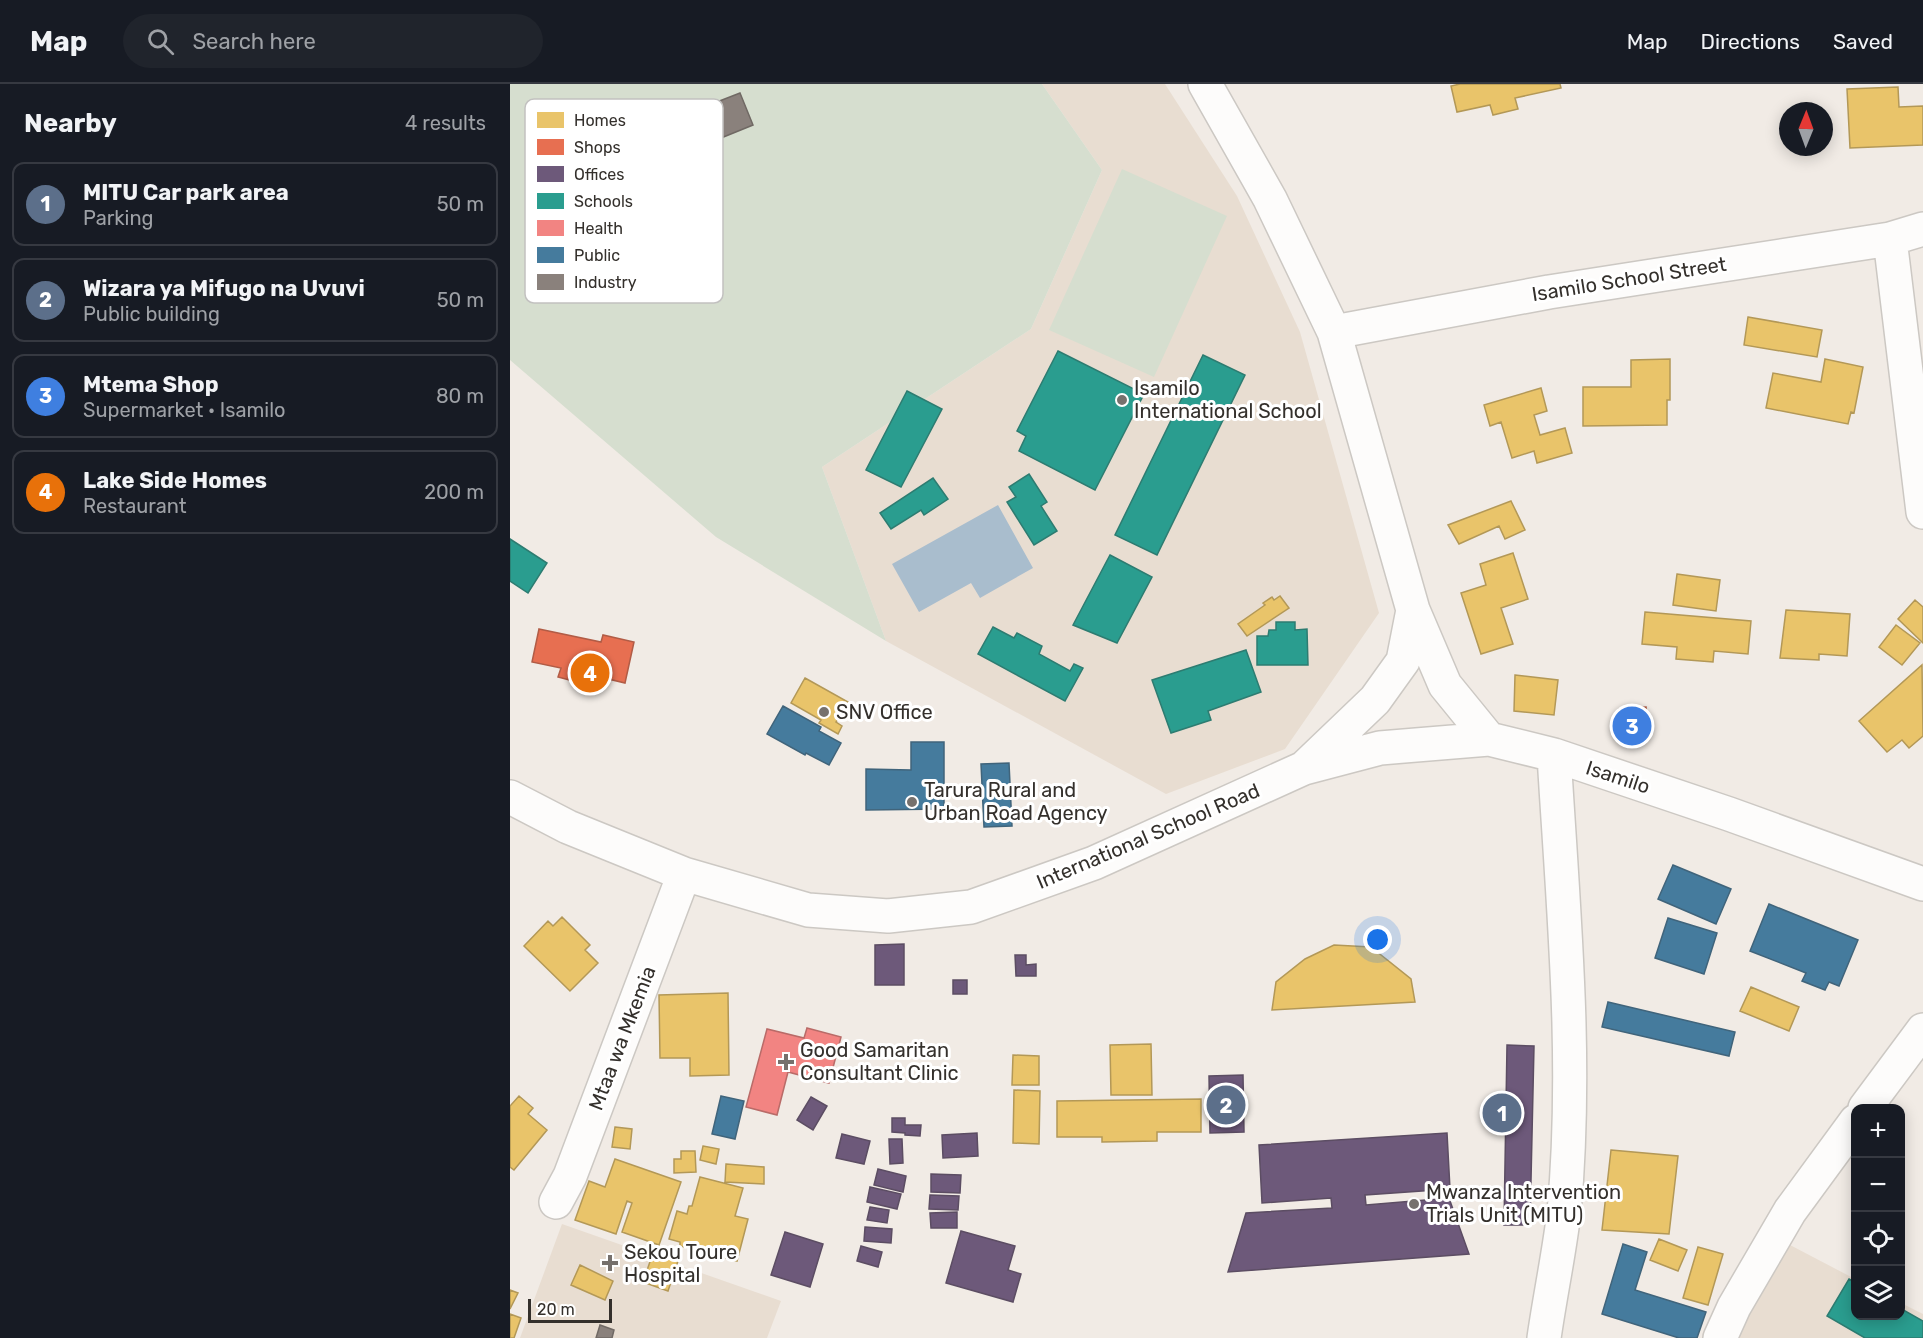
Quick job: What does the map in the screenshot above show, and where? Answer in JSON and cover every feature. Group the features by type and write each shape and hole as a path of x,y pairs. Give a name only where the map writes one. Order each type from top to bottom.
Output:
{"street":[{"path":"1205,84 1270,199 1334,332 1413,610 1445,685 1489,739"},
{"name":"Isamilo School Street","path":"1334,332 1572,288 1890,239 1923,229"},
{"path":"1890,239 1923,512"},
{"path":"1304,768 1375,700 1402,661 1413,610"},
{"name":"Isamilo","path":"1304,768 1380,748 1489,739 1554,755 1729,814 1923,884"},
{"path":"1544,1338 1563,1212 1570,1089 1567,966 1554,755"},
{"name":"International School Road","path":"510,797 568,827 684,874 808,910 888,916 971,907 1094,863 1304,768"},
{"name":"Mtaa wa Mkemia","path":"556,1202 570,1176 684,874"},
{"path":"1868,1104 1923,1030"},
{"path":"1719,1338 1734,1307 1790,1210 1851,1128"}],"shaded area":[{"name":"Isamilo International School","path":"1042,84 1165,84 1237,196 1300,332 1379,613 1285,749 1166,794 886,641 822,467 1031,329 1102,170"},
{"name":"Sekou Toure Hospital","path":"562,1224 781,1301 767,1338 520,1338"},
{"path":"1790,1245 1851,1277 1851,1320 1905,1320 1905,1305 1923,1314 1923,1338 1735,1338"}],"green space":[{"path":"510,84 1042,84 1102,170 1031,329 822,467 886,641 716,537 510,360"},
{"path":"1122,169 1227,216 1154,377 1049,330"}],"water":[{"path":"998,505 1033,568 980,598 971,583 919,612 892,564"}],"building: Homes":[{"path":"1460,84 1560,84 1561,88 1515,98 1518,109 1493,115 1490,105 1457,112 1451,86"},
{"path":"1898,87 1899,107 1923,106 1923,145 1850,148 1847,89"},
{"path":"1748,317 1822,330 1817,357 1744,345"},
{"path":"1670,359 1670,400 1667,400 1667,425 1583,426 1583,387 1631,387 1631,360"},
{"path":"1825,359 1863,367 1854,413 1851,412 1848,424 1766,408 1773,373 1821,382"},
{"path":"1541,388 1547,411 1534,415 1540,435 1565,428 1572,453 1537,463 1534,451 1512,458 1501,422 1490,426 1484,405"},
{"path":"1511,501 1525,530 1505,539 1499,526 1459,544 1448,525"},
{"path":"1513,553 1528,599 1501,608 1513,644 1481,654 1461,593 1486,585 1480,564"},
{"path":"1677,574 1720,580 1716,611 1673,605"},
{"path":"1280,596 1289,608 1247,636 1238,624 1265,605 1263,603 1272,597 1274,600"},
{"path":"1915,600 1923,607 1923,643 1898,619"},
{"path":"1786,610 1850,614 1847,656 1819,654 1819,660 1780,658"},
{"path":"1645,612 1751,621 1748,654 1714,651 1713,662 1676,659 1677,647 1642,644"},
{"path":"1896,625 1920,643 1902,665 1879,647"},
{"path":"1922,665 1923,736 1909,748 1902,740 1887,752 1859,721"},
{"path":"1515,675 1558,680 1554,715 1514,711"},
{"name":"SNV Office","path":"805,678 848,702 836,722 842,726 838,734 819,723 821,720 791,703"},
{"path":"562,917 590,945 585,950 598,963 570,991 524,946 548,921 553,926"},
{"path":"1334,945 1371,947 1411,979 1415,1002 1272,1010 1276,982 1305,959"},
{"path":"1751,987 1799,1007 1789,1031 1740,1011"},
{"path":"728,993 729,1075 690,1076 690,1058 660,1058 659,995"},
{"path":"1151,1044 1152,1095 1111,1095 1110,1045"},
{"path":"1013,1055 1039,1056 1039,1085 1012,1085"},
{"path":"1014,1090 1040,1091 1039,1144 1013,1143"},
{"path":"519,1096 533,1108 528,1114 547,1130 514,1170 510,1167 510,1106"},
{"path":"1201,1099 1201,1132 1157,1132 1157,1141 1102,1142 1102,1137 1057,1137 1057,1101"},
{"path":"615,1127 632,1129 630,1149 612,1147"},
{"path":"703,1146 719,1149 716,1164 700,1160"},
{"path":"1611,1150 1678,1156 1669,1234 1602,1230"},
{"path":"681,1151 695,1151 696,1172 674,1173 674,1159 681,1159"},
{"path":"615,1159 681,1182 659,1245 622,1232 632,1203 627,1201 616,1234 575,1220 589,1181 605,1187"},
{"path":"726,1164 764,1167 764,1184 725,1182"},
{"path":"700,1177 743,1188 735,1216 748,1219 737,1261 680,1246 680,1242 669,1239 677,1211 687,1214 689,1206 692,1206"},
{"path":"1659,1239 1687,1250 1678,1271 1650,1260"},
{"path":"1698,1247 1723,1254 1708,1305 1683,1298"},
{"path":"653,1253 678,1261 668,1291 643,1282"},
{"path":"580,1265 613,1281 605,1300 571,1285"},
{"path":"510,1290 518,1293 510,1309"},
{"path":"510,1314 521,1318 514,1338 510,1338"}],"building: Shops":[{"path":"539,629 601,642 603,635 634,642 625,683 604,678 600,688 558,677 561,668 532,662"},
{"path":"1646,707 1647,731 1620,732 1619,709"}],"building: Offices":[{"path":"904,944 904,985 875,985 875,945"},
{"path":"1015,955 1026,955 1026,965 1036,964 1036,976 1016,976"},
{"path":"953,980 967,980 967,994 953,994"},
{"path":"1507,1045 1534,1046 1530,1225 1504,1225"},
{"path":"1243,1075 1244,1132 1210,1133 1209,1076"},
{"path":"811,1097 827,1106 813,1130 797,1120"},
{"path":"892,1118 905,1118 905,1125 921,1125 920,1136 892,1132"},
{"path":"977,1133 978,1156 943,1158 942,1135"},
{"name":"Mwanza Intervention Trials Unit (MITU)","path":"1447,1133 1450,1189 1365,1195 1366,1205 1449,1198 1469,1254 1228,1272 1246,1213 1332,1208 1331,1198 1262,1203 1259,1145"},
{"path":"842,1134 870,1141 864,1164 836,1158"},
{"path":"889,1139 902,1139 903,1163 890,1164"},
{"path":"878,1169 906,1176 903,1192 874,1185"},
{"path":"931,1174 961,1175 960,1193 931,1192"},
{"path":"870,1187 901,1194 897,1209 867,1202"},
{"path":"930,1195 959,1196 958,1210 929,1209"},
{"path":"870,1207 889,1210 887,1223 867,1220"},
{"path":"957,1212 957,1228 931,1228 930,1213"},
{"path":"865,1227 892,1229 891,1243 864,1241"},
{"path":"961,1231 1015,1246 1008,1270 1021,1274 1013,1302 946,1283"},
{"path":"785,1232 823,1244 810,1287 771,1275"},
{"path":"861,1246 882,1252 878,1267 857,1261"}],"building: Schools":[{"path":"1058,351 1144,394 1095,490 1019,451 1026,436 1017,431"},
{"path":"1203,355 1245,375 1157,555 1115,535"},
{"path":"907,391 942,409 901,487 866,470"},
{"path":"1029,474 1047,502 1041,506 1057,531 1034,545 1007,502 1016,497 1009,487"},
{"path":"933,478 948,499 924,515 921,510 891,529 880,513"},
{"path":"510,539 547,563 528,593 510,581"},
{"path":"1110,555 1152,577 1117,643 1073,625"},
{"path":"1276,622 1295,622 1295,630 1307,629 1308,665 1257,665 1257,636 1268,636 1269,630 1276,630"},
{"path":"993,627 1014,638 1017,633 1042,646 1039,654 1070,671 1074,664 1083,668 1065,701 978,654"},
{"path":"1246,650 1261,692 1208,711 1211,720 1171,733 1152,680"},
{"path":"1849,1279 1851,1280 1851,1320 1905,1320 1905,1311 1923,1321 1923,1338 1865,1338 1827,1316"}],"building: Health":[{"path":"807,1028 841,1037 829,1083 788,1072 777,1115 746,1107 767,1029 804,1038"}],"building: Public":[{"path":"783,706 821,727 819,731 841,743 829,765 767,734"},
{"path":"911,742 944,742 944,809 866,810 866,769 911,770"},
{"path":"1009,763 1012,826 984,827 981,764"},
{"path":"1673,865 1731,889 1716,924 1658,899"},
{"path":"1769,904 1858,940 1839,986 1829,982 1825,990 1802,981 1806,973 1750,951"},
{"path":"1668,918 1717,933 1704,974 1655,958"},
{"path":"1608,1002 1735,1032 1729,1056 1602,1027"},
{"path":"721,1096 744,1101 735,1139 712,1134"},
{"path":"1623,1244 1647,1252 1635,1290 1706,1312 1697,1338 1679,1338 1602,1314"}],"building: Industry":[{"path":"740,93 753,125 723,137 723,100"},
{"path":"600,1325 614,1330 612,1338 596,1338"}],"place":[{"name":"Isamilo International School","path":"1122,400"},
{"name":"Lake Side Homes","path":"590,673"},
{"name":"SNV Office","path":"824,712"},
{"name":"Mtema Shop","path":"1632,726"},
{"name":"Tarura Rural and Urban Road Agency","path":"912,802"},
{"name":"Good Samaritan Consultant Clinic","path":"786,1062"},
{"name":"Wizara ya Mifugo na Uvuvi","path":"1226,1105"},
{"name":"MITU Car park area","path":"1502,1113"},
{"name":"Mwanza Intervention Trials Unit (MITU)","path":"1414,1204"},
{"name":"Sekou Toure Hospital","path":"610,1263"}]}
